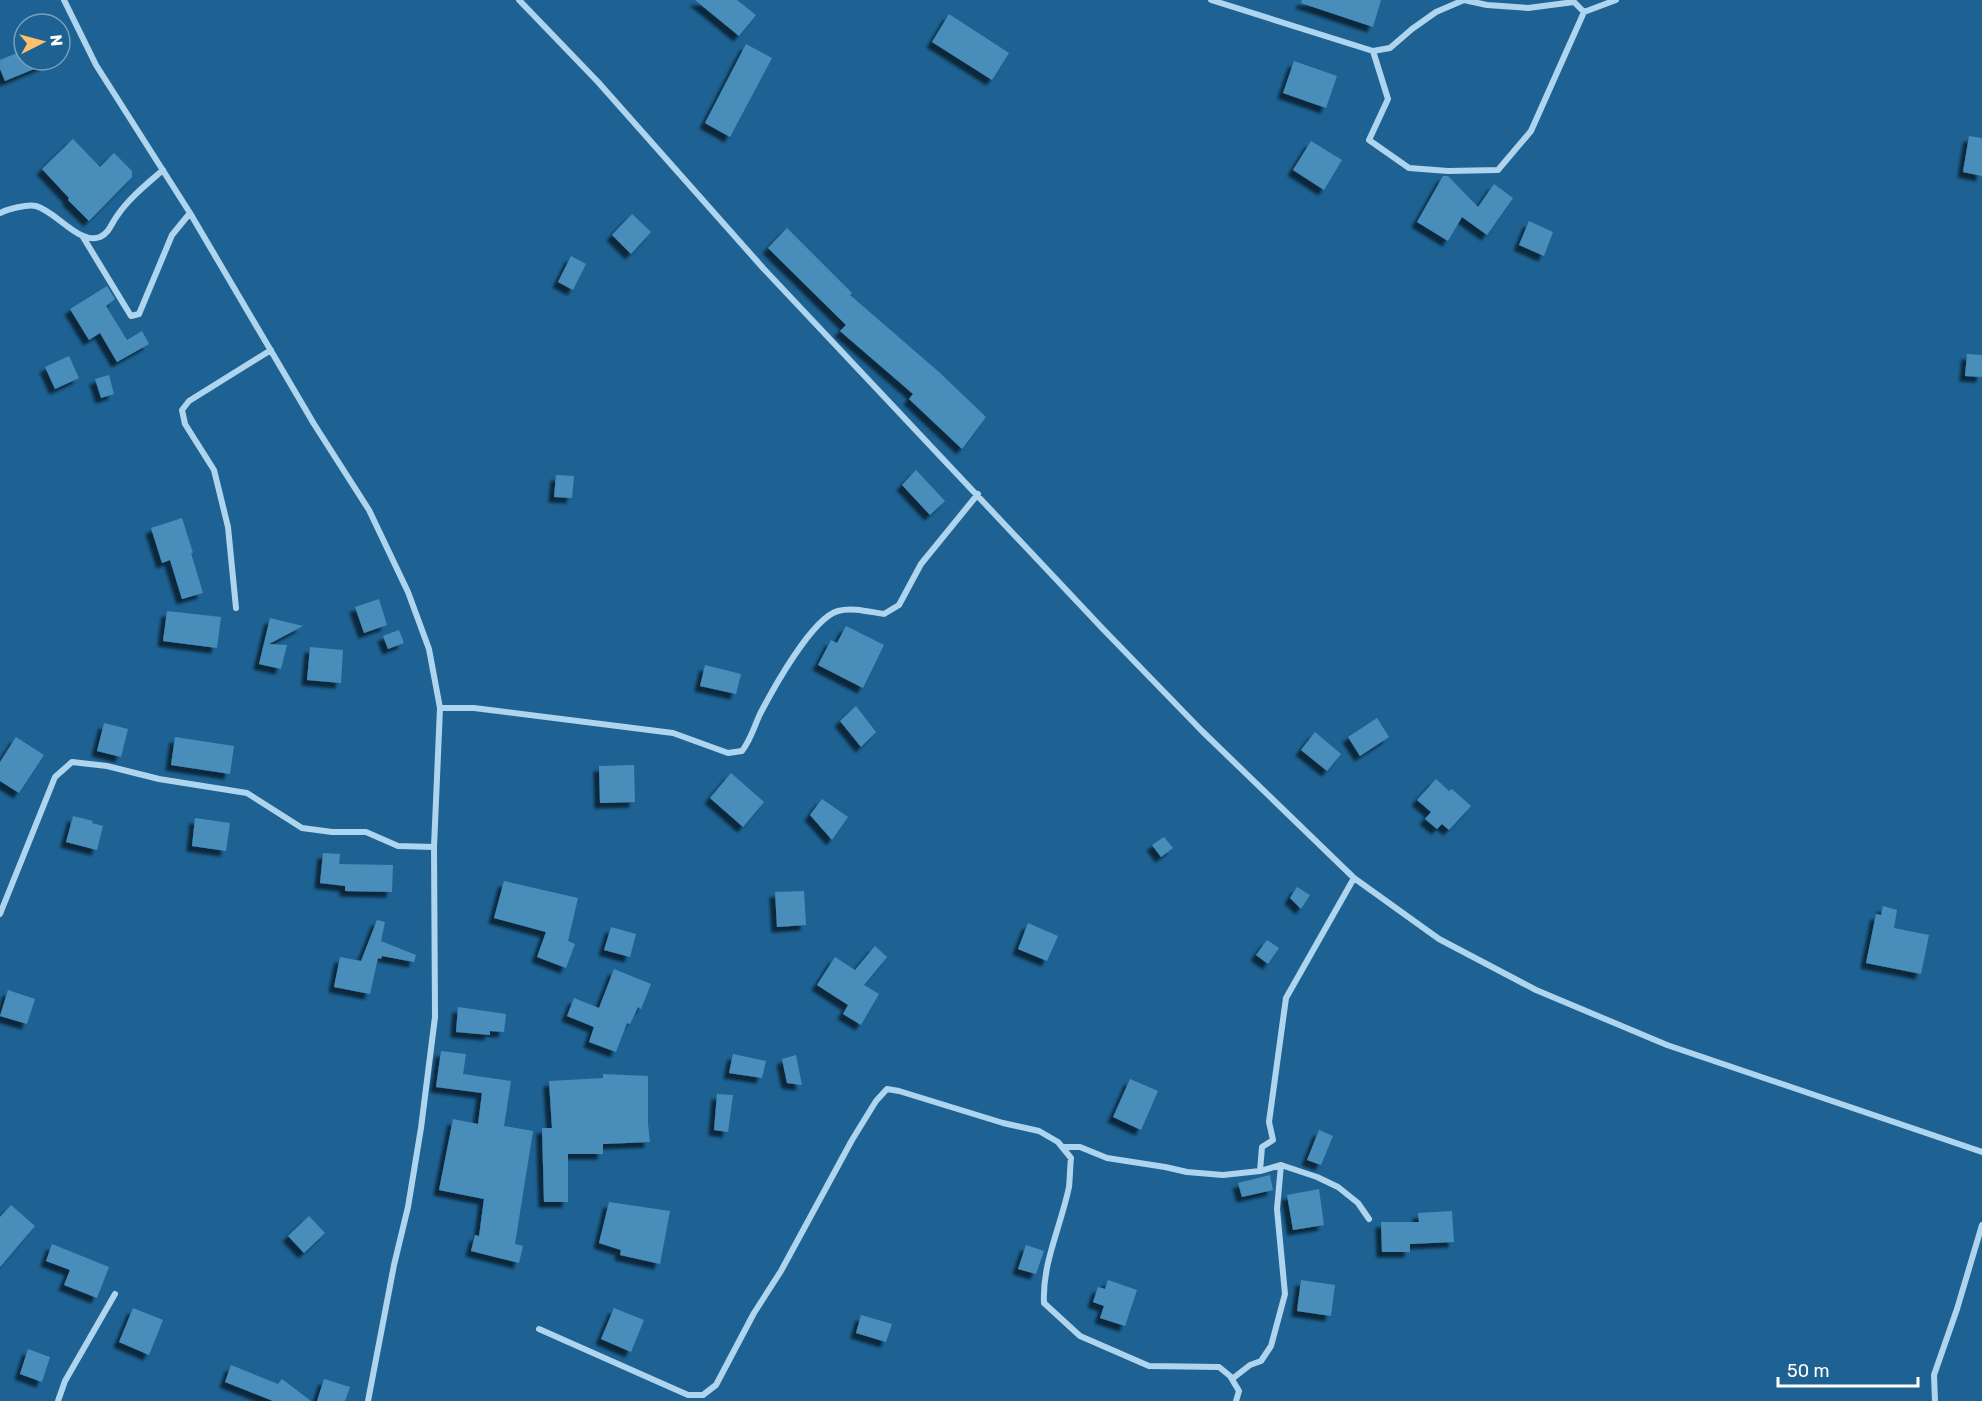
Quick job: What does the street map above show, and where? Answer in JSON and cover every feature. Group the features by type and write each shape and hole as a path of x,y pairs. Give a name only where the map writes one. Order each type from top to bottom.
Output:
{"street":[{"path":"64,0 96,65 190,213 314,424 369,510 408,592 429,649 440,708 434,847 435,1017 421,1128 408,1206 394,1265 368,1401"},
{"path":"519,0 598,82 763,268 1202,731 1354,878 1439,939 1536,990 1667,1045 1982,1152"},
{"path":"1211,0 1373,51 1390,48 1412,28 1436,12 1464,0 1487,5 1528,8 1574,2 1584,12"},
{"path":"1373,51 1388,99 1369,140 1409,168 1448,171 1498,170 1530,131 1584,12 1616,0"},
{"path":"83,237 97,238 107,233 117,215 163,170"},
{"path":"0,213 34,205 50,212 83,237 131,316 139,314 172,235 190,213"},
{"path":"236,608 228,527 214,470 185,424 182,410 189,401 271,350"},
{"path":"440,708 474,708 673,734 728,753 742,751 792,659 817,624 837,611 861,610 884,614 899,605 921,564 978,494"},
{"path":"0,914 55,777 72,762 106,766 159,779 248,793 302,828 332,832 366,832 398,846 434,847"},
{"path":"1260,1171 1262,1147 1273,1140 1269,1122 1286,998 1354,878"},
{"path":"539,1329 688,1395 703,1395 716,1385 852,1140 876,1101 887,1089 1003,1123 1040,1131 1058,1142 1071,1158 1069,1185 1046,1267 1043,1287 1044,1303 1080,1336 1149,1366 1219,1367 1232,1379 1239,1391 1236,1401"},
{"path":"1062,1147 1080,1147 1107,1158 1187,1172 1223,1175 1260,1171 1281,1165 1338,1187 1358,1203 1369,1219"},
{"path":"1232,1379 1250,1365 1261,1361 1271,1346 1285,1294 1277,1209 1281,1165"},
{"path":"1935,1401 1934,1375 1982,1225"},
{"path":"58,1401 64,1380 115,1294"},
{"path":"703,1395 709,1401"}],"building":[{"path":"695,0 737,0 756,15 739,36"},
{"path":"1302,0 1381,0 1373,27 1301,3"},
{"path":"949,14 1009,53 992,80 932,42"},
{"path":"746,44 772,58 730,137 705,123"},
{"path":"12,55 12,72 27,72 5,81 0,69 0,60"},
{"path":"1294,61 1337,76 1326,108 1283,93"},
{"path":"1969,136 1982,138 1982,176 1963,172"},
{"path":"73,139 100,167 114,153 132,171 132,177 89,221 42,169"},
{"path":"1311,141 1342,160 1324,190 1293,170"},
{"path":"1443,176 1448,176 1478,207 1494,184 1513,198 1487,235 1462,217 1448,241 1417,222"},
{"path":"632,214 651,232 631,254 612,235"},
{"path":"1529,221 1553,232 1544,256 1519,245"},
{"path":"787,228 852,293 850,295 939,372 986,417 962,449 909,399 913,394 840,331 846,325 768,248"},
{"path":"571,256 586,264 573,290 558,282"},
{"path":"107,286 115,299 106,306 127,340 142,331 149,344 117,362 100,333 89,340 70,309"},
{"path":"1967,354 1982,355 1982,377 1965,376"},
{"path":"69,356 79,378 55,389 45,367"},
{"path":"109,375 114,394 101,398 95,379"},
{"path":"916,470 945,501 930,515 902,485"},
{"path":"556,475 574,476 572,498 554,497"},
{"path":"182,518 203,593 182,599 170,560 162,563 151,528"},
{"path":"379,599 387,625 364,633 355,607"},
{"path":"167,611 221,617 217,648 163,641"},
{"path":"270,618 303,626 269,644 287,645 281,669 259,664"},
{"path":"846,626 884,645 863,688 818,665 831,640 837,643"},
{"path":"399,630 404,643 388,649 383,636"},
{"path":"310,647 343,650 341,683 307,680"},
{"path":"705,665 741,674 736,694 700,686"},
{"path":"856,706 876,732 861,747 840,721"},
{"path":"1377,718 1389,737 1360,756 1348,737"},
{"path":"104,723 128,729 121,757 97,751"},
{"path":"1315,732 1341,754 1327,771 1301,750"},
{"path":"16,737 44,755 19,793 0,781 0,762"},
{"path":"175,737 234,746 230,774 171,765"},
{"path":"634,765 635,802 600,803 599,766"},
{"path":"731,773 764,802 743,827 710,798"},
{"path":"1436,779 1449,791 1452,789 1471,806 1449,830 1442,824 1437,829 1425,819 1431,812 1417,800"},
{"path":"822,799 848,817 832,840 810,815"},
{"path":"73,816 103,826 97,850 66,842"},
{"path":"195,818 230,823 226,851 192,846"},
{"path":"1164,837 1173,848 1161,857 1152,845"},
{"path":"323,853 340,854 339,864 393,865 392,892 345,891 345,886 320,883"},
{"path":"504,881 578,898 568,941 575,944 566,968 537,957 546,932 494,918"},
{"path":"1297,887 1310,895 1301,909 1290,898"},
{"path":"804,891 806,925 777,927 775,892"},
{"path":"1883,906 1897,910 1894,928 1929,935 1921,974 1866,963 1876,914 1881,915"},
{"path":"377,920 385,922 381,941 416,955 414,962 382,956 381,959 378,958 370,994 334,987 340,957 361,961"},
{"path":"1028,923 1058,936 1047,961 1018,949"},
{"path":"611,927 636,934 630,957 604,950"},
{"path":"1267,940 1279,948 1268,964 1256,955"},
{"path":"875,946 887,957 864,985 879,994 861,1025 843,1014 848,1005 817,985 835,957 855,970"},
{"path":"614,969 651,984 641,1009 638,1007 630,1024 627,1023 616,1052 589,1042 594,1027 567,1016 574,998 599,1008"},
{"path":"8,990 35,999 27,1024 0,1016"},
{"path":"458,1007 506,1014 504,1032 490,1031 490,1035 456,1032"},
{"path":"441,1051 466,1054 463,1074 511,1081 504,1126 533,1131 515,1244 523,1246 519,1263 471,1251 475,1235 479,1236 484,1199 439,1190 453,1119 478,1124 482,1093 436,1087"},
{"path":"733,1054 766,1061 762,1078 729,1073"},
{"path":"796,1055 802,1085 787,1083 782,1059"},
{"path":"603,1074 648,1076 650,1142 603,1144 603,1154 568,1154 568,1202 544,1202 542,1128 552,1128 549,1081 603,1078"},
{"path":"1130,1079 1158,1091 1141,1130 1113,1117"},
{"path":"717,1094 733,1095 728,1132 714,1130"},
{"path":"1319,1130 1333,1136 1321,1165 1307,1160"},
{"path":"1270,1175 1273,1190 1242,1197 1238,1183"},
{"path":"1319,1189 1324,1225 1293,1230 1287,1195"},
{"path":"609,1202 670,1211 660,1264 620,1255 621,1250 599,1243"},
{"path":"11,1205 35,1226 0,1267 0,1217"},
{"path":"1452,1211 1454,1242 1410,1244 1410,1252 1382,1252 1381,1222 1419,1222 1418,1213"},
{"path":"309,1216 325,1233 304,1253 288,1236"},
{"path":"52,1244 109,1267 97,1298 64,1285 70,1270 46,1261"},
{"path":"1026,1245 1044,1251 1036,1274 1018,1269"},
{"path":"1108,1280 1137,1290 1125,1326 1100,1318 1104,1306 1093,1302 1098,1287 1105,1289"},
{"path":"1301,1280 1335,1285 1331,1316 1297,1311"},
{"path":"133,1308 163,1320 149,1355 119,1342"},
{"path":"614,1308 644,1320 631,1352 601,1339"},
{"path":"861,1315 892,1324 886,1342 856,1333"},
{"path":"28,1349 50,1357 42,1382 20,1374"},
{"path":"231,1365 278,1384 282,1379 311,1401 273,1401 225,1382"},
{"path":"324,1379 350,1387 345,1401 317,1401"}]}
